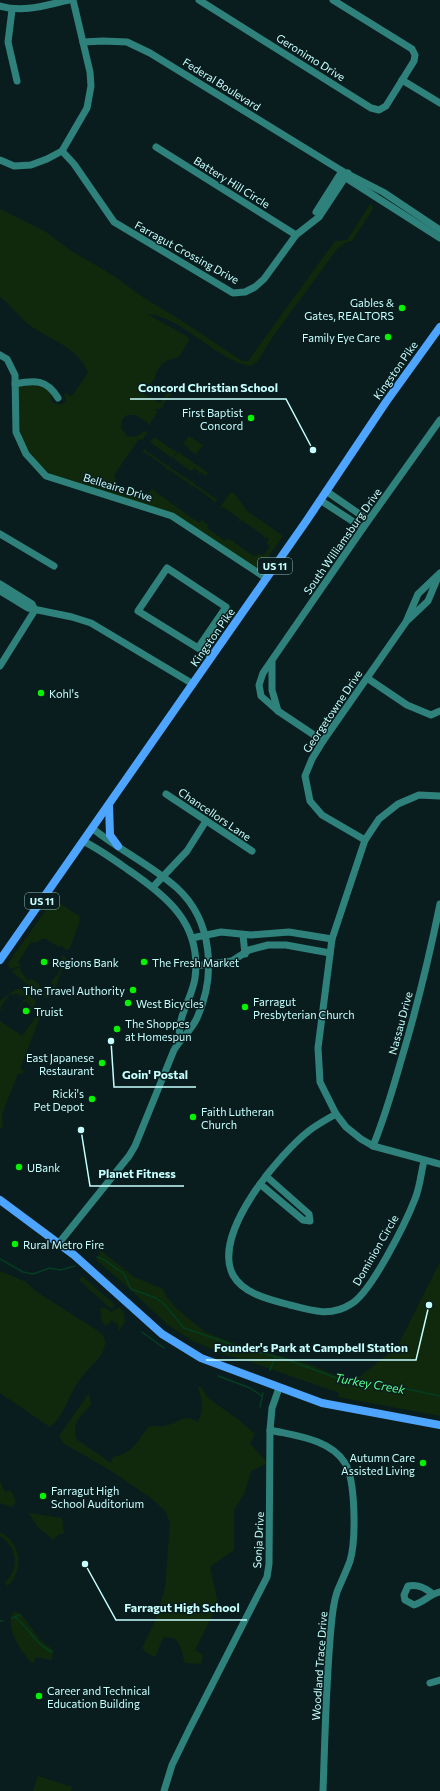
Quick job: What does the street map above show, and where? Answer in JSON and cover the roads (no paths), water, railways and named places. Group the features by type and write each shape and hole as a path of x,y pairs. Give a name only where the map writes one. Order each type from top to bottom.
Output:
{"main road":[{"name":"Kingston Pike","path":"0,960 193,684 386,402 438,332"},
{"path":"109,805 110,835 118,846"},
{"path":"0,1200 60,1243 162,1334 201,1358 322,1403 440,1425"}],"street":[{"path":"0,6 12,10 29,9 69,0"},
{"path":"0,160 14,166 31,165 47,159 62,151 79,124 90,97 90,72 73,0"},
{"name":"Geronimo Drive","path":"199,0 371,108 379,110 386,106 414,61 415,55 412,49 333,0"},
{"path":"12,10 8,42 17,81"},
{"name":"Federal Boulevard","path":"83,42 103,40 127,42 150,53 345,174 440,238"},
{"path":"402,80 440,103"},
{"name":"Battery Hill Circle","path":"156,147 296,235"},
{"name":"Farragut Crossing Drive","path":"62,151 74,164 114,222 233,293 245,292 255,287 264,279 296,235 310,223 345,174"},
{"name":"Federal Boulevard","path":"345,174 390,196 440,230"},
{"name":"Belleaire Drive","path":"0,355 7,359 15,375 16,432 26,454 46,476 172,516 266,578"},
{"path":"15,384 30,381 40,382 53,390 58,398"},
{"name":"South Williamsburg Drive","path":"323,741 278,711 261,696 260,684 263,673 368,520 440,420"},
{"name":"South Williamsburg Drive","path":"431,434 440,427"},
{"path":"326,491 368,520"},
{"path":"320,500 363,528"},
{"path":"0,534 54,566"},
{"path":"198,648 226,606 167,568 138,610 198,648 212,656"},
{"name":"Georgetowne Drive","path":"406,622 418,594 440,574"},
{"name":"Georgetowne Drive","path":"365,840 322,815 310,801 305,776 312,759 323,741 406,622 428,601 440,574"},
{"path":"0,584 32,604 35,610"},
{"path":"1,594 28,608 72,617 91,623 193,684"},
{"path":"0,666 35,610"},
{"path":"272,662 272,690 278,711"},
{"path":"367,678 406,705 431,715 440,712"},
{"name":"Chancellors Lane","path":"166,794 252,851"},
{"path":"440,796 418,796 398,804 379,819 365,840 332,939 318,1048 320,1082 336,1114 346,1127 373,1146 440,1164"},
{"path":"153,887 186,851 206,821"},
{"path":"60,1243 130,1156 180,1039 192,1029 201,1008 207,988 210,965 205,935 199,920 184,896 163,877 92,828"},
{"path":"84,841 153,887 174,907 192,938 196,966 193,988 179,1025 180,1039"},
{"name":"Nassau Drive","path":"373,1146 383,1122 407,1040 425,973 440,904"},
{"path":"192,938 230,932 243,935 289,932 332,939"},
{"path":"243,935 245,954"},
{"path":"196,966 232,961 256,948 286,945 330,953"},
{"name":"Dominion Circle","path":"336,1114 309,1130 266,1176 237,1222 232,1236 229,1252 230,1267 233,1275 248,1291 279,1302 317,1312 337,1311 352,1304 364,1293 396,1239 416,1198 424,1160"},
{"path":"260,1184 303,1220 310,1221 309,1214 266,1176"},
{"name":"Sonja Drive","path":"164,1791 172,1765 267,1577 269,1564 270,1430 272,1408 279,1388"},
{"name":"Woodland Trace Drive","path":"270,1430 308,1439 329,1447 345,1464 351,1478 353,1495 353,1530 350,1560 334,1604 329,1659 323,1791"},
{"path":"430,1683 440,1680"}],"waterway":[{"name":"Turkey Creek","path":"97,1257 103,1259 124,1274 131,1289 156,1298 164,1304 184,1328 236,1346 288,1360 342,1380 364,1380 440,1396"},
{"name":"Turkey Creek","path":"0,1259 23,1272 33,1274 50,1268 60,1270 75,1266"},
{"path":"142,1332 164,1348"},
{"path":"270,1370 275,1357"},
{"path":"218,1376 250,1388 262,1396"},
{"path":"260,1407 263,1393"},
{"path":"12,1618 20,1615"},
{"path":"15,1617 41,1645 52,1652"}],"place":[{"name":"Gables & Gates, REALTORS","path":"402,308"},
{"name":"Family Eye Care","path":"388,337"},
{"name":"First Baptist Concord","path":"251,418"},
{"name":"Concord Christian School","path":"313,450"},
{"name":"Kohl's","path":"41,693"},
{"name":"Regions Bank","path":"44,962"},
{"name":"The Fresh Market","path":"144,962"},
{"name":"The Travel Authority","path":"133,990"},
{"name":"West Bicycles","path":"128,1003"},
{"name":"Farragut Presbyterian Church","path":"245,1007"},
{"name":"Truist","path":"26,1011"},
{"name":"The Shoppes at Homespun","path":"117,1029"},
{"name":"Goin' Postal","path":"111,1041"},
{"name":"East Japanese Restaurant","path":"102,1063"},
{"name":"Ricki's Pet Depot","path":"92,1099"},
{"name":"Faith Lutheran Church","path":"193,1117"},
{"name":"Planet Fitness","path":"81,1130"},
{"name":"UBank","path":"19,1167"},
{"name":"Rural Metro Fire","path":"15,1244"},
{"name":"Founder's Park at Campbell Station","path":"429,1305"},
{"name":"Autumn Care Assisted Living","path":"423,1463"},
{"name":"Farragut High School Auditorium","path":"43,1496"},
{"name":"Farragut High School","path":"85,1564"},
{"name":"Career and Technical Education Building","path":"39,1696"}]}
